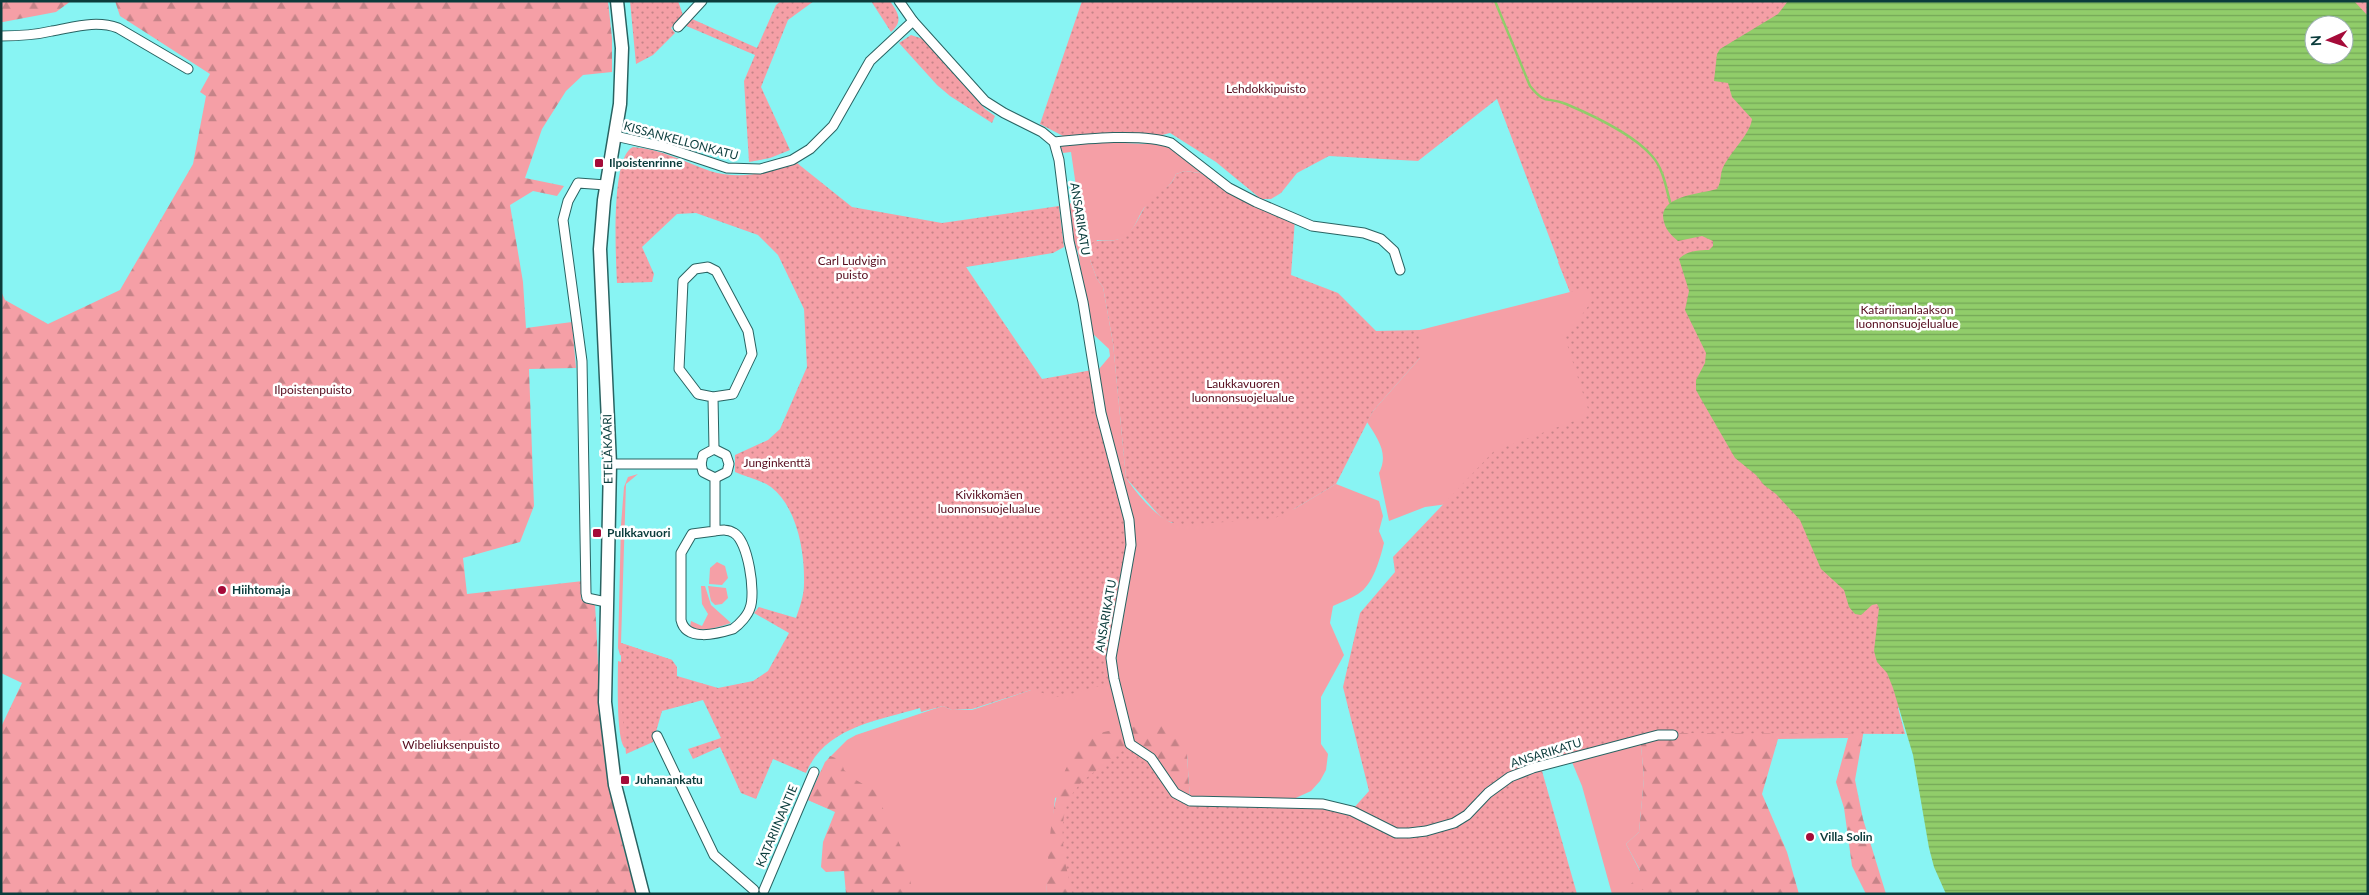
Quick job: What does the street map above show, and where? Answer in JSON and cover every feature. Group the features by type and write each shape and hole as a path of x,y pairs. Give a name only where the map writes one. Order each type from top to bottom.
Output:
{"main road":[{"name":"ETELÄKAARI","path":"617,1 622,48 622,80 615,136 606,185 600,249 610,464 605,677 608,731 620,808 643,894"}],"street":[{"path":"678,27 702,1"},
{"path":"899,1 913,20 990,105 1042,132 1054,142 1109,139 1161,140 1171,143 1230,188 1256,202 1312,226 1364,233 1381,238 1394,251 1400,270"},
{"name":"KISSANKELLONKATU","path":"615,136 664,147 727,168 760,169 792,160 810,149 833,126 870,61 913,20"},
{"path":"1,36 38,34 83,25 108,24 188,69"},
{"name":"ANSARIKATU","path":"1054,142 1059,160 1069,241 1083,302 1101,413 1131,533 1131,545 1111,658 1114,679 1130,744 1151,758 1175,793 1181,798 1199,803 1287,802 1324,804 1352,811 1396,833 1409,833 1426,831 1454,823 1467,815 1499,784 1522,772 1658,735 1673,735"},
{"path":"606,185 578,183 568,202 564,220 582,361 586,593 587,598 606,602"},
{"path":"702,267 711,268 721,278 748,331 752,348 752,354 736,390 726,396 713,397 698,394 679,369 683,281 691,270 702,267"},
{"path":"713,397 714,450"},
{"path":"714,450 726,455 729,464 727,472 715,478 703,472 701,464 706,452 714,450"},
{"path":"610,464 701,464"},
{"path":"715,478 715,531"},
{"path":"715,531 731,531 745,545 752,601 748,612 733,629 695,634 684,628 681,620 680,554 692,534 715,531"},
{"path":"657,736 714,855 751,892 766,892"},
{"name":"KATARIINANTIE","path":"766,892 814,772"}],"green space":[{"path":"1,1 71,1 56,12 1,22"},
{"name":"Ilpoistenpuisto","path":"115,1 608,1 612,38 612,72 583,75 566,91 542,129 525,178 564,186 557,196 533,191 510,205 523,282 526,328 572,322 576,368 529,369 534,506 520,542 463,558 467,594 583,581 581,599 595,605 601,714 607,772 620,833 637,894 1,894 1,727 22,683 1,673 1,291 5,300 48,324 120,290 193,164 206,96 200,92 210,74 120,16"},
{"path":"630,1 678,1 683,15 671,28 675,33 653,55 636,64"},
{"path":"781,1 814,1 788,20 761,87 790,150 770,158 749,162 744,81 755,55 684,25 690,18 757,48 776,5"},
{"path":"871,1 890,1 893,5 899,21 891,32"},
{"name":"Katariinanlaakson luonnonsuojelualue","path":"1082,1 2368,1 2368,380 1898,708 1905,734 1664,733 1540,764 1577,894 1072,894 1063,834 1067,805 1074,792 1084,780 1130,744 1143,753 1181,798 1287,802 1352,810 1369,791 1343,687 1360,613 1395,572 1393,557 1494,451 1590,415 1565,338 1592,301 1586,287 1570,292 1497,99 1418,161 1329,156 1297,173 1281,193 1271,199 1261,199 1216,162 1170,133 1154,137 1063,136 1040,124"},
{"path":"911,35 923,39 985,109 995,116 992,123 950,96 937,85 899,43"},
{"path":"1092,142 1153,144 1169,147 1208,174 1185,171 1176,174 1170,184 1144,208 1128,234 1118,240 1097,240 1090,260 1097,279 1103,287 1113,343 1126,478 1146,504 1172,523 1294,509 1336,484 1379,501 1383,516 1379,531 1384,543 1372,578 1363,590 1355,596 1333,606 1330,623 1344,655 1321,697 1321,744 1328,754 1326,770 1320,781 1311,791 1287,802 1190,801 1187,754 1055,798 1046,894 861,894 858,821 808,800 825,762 847,740 856,735 943,706 952,710 972,710 1031,690 1117,681 1116,646 1133,548 1104,416 1099,379 1099,369 1110,356 1109,349 1092,333 1078,253 1073,237 1069,204 1078,200 1071,152 1063,153 1060,145"},
{"path":"633,147 673,156 721,174 754,174 776,170 797,163 852,207 942,223 1059,206 1064,247 1053,253 966,267 1042,379 1092,370 1097,413 1127,533 1111,683 1060,697 1031,690 972,709 952,710 943,706 921,712 920,708 870,722 854,728 826,745 806,773 773,759 756,799 741,793 720,747 693,759 688,749 721,738 703,700 662,711 653,742 626,754 621,700 621,643 672,660 677,667 677,676 718,688 753,681 768,671 789,633 754,613 759,607 796,618 803,597 804,584 803,558 798,531 787,506 771,487 763,482 735,472 735,455 768,440 780,429 807,367 804,309 778,255 758,235 696,213 677,214 642,247 654,274 652,282 617,283 616,210 618,188 621,169 626,155"},
{"name":"Laukkavuoren luonnonsuojelualue","path":"1185,171 1214,175 1295,219 1291,275 1338,293 1376,331 1420,330 1420,358 1373,411 1336,484 1273,519 1179,525 1165,520 1158,514 1126,478 1113,343 1103,287 1097,279 1090,260 1089,249 1091,243 1118,239 1127,234 1152,198 1169,185 1176,174"},
{"path":"1639,252 1638,713 1644,778 1639,832 1626,844 1652,894 1612,894 1582,786 1463,502 1425,507 1389,521 1379,473 1383,459 1381,447 1367,422 1373,411 1420,358 1420,330 1570,292 1558,262"},
{"path":"638,474 626,484 621,643 672,660 671,668 636,662 620,655 618,648 621,525 624,487 628,477"},
{"path":"717,562 725,566 728,578 722,585 709,584 710,568"},
{"path":"701,586 705,586 711,605 731,623 716,628 695,629 690,627 691,621 702,626 708,614 702,604"},
{"path":"708,586 726,588 728,598 722,604 715,605 711,601"},
{"path":"618,661 646,670 640,741 625,748 622,743 619,721"},
{"path":"1638,713 1866,718 1855,780 1863,819 1886,894 1866,894 1852,866 1844,808 1836,782 1848,738 1778,739 1762,794 1787,852 1799,894 1652,894 1651,892 1630,886 1640,870 1626,844 1639,832 1644,778"},
{"path":"1155,723 1170,728 1182,739 1187,754 1190,801 1204,894 1046,894 1048,854 1054,809 1059,786 1067,766 1078,749 1096,734"},
{"path":"830,756 841,760 844,770 856,780 875,791 906,858 913,894 846,894 844,871 826,872 821,867 823,842 835,812 808,800"}],"shaded area":[{"path":"1788,1 2354,1 2368,16 2368,894 1946,894 1934,867 1929,848 1913,755 1893,688 1887,673 1877,662 1874,651 1879,608 1877,604 1872,605 1861,615 1855,614 1849,607 1844,590 1821,569 1800,520 1776,494 1735,458 1696,390 1696,380 1705,363 1706,353 1685,310 1689,291 1679,259 1689,253 1709,250 1713,246 1713,241 1702,236 1678,241 1666,228 1663,213 1673,201 1717,189 1725,164 1750,125 1752,119 1732,97 1728,83 1714,81 1717,54 1720,49 1778,14"}],"waterway":[{"path":"1495,1 1530,86 1535,92 1547,100 1566,104 1600,119 1644,148 1659,166 1670,202"}],"place":[{"name":"Ilpoistenrinne","path":"599,163"},
{"name":"Pulkkavuori","path":"597,533"},
{"name":"Hiihtomaja","path":"222,590"},
{"name":"Juhanankatu","path":"625,780"},
{"name":"Villa Solin","path":"1810,837"}],"park label":[{"name":"Lehdokkipuisto","path":"1266,89"},
{"name":"Carl Ludvigin puisto","path":"852,268"},
{"name":"Junginkenttä","path":"777,463"},
{"name":"Kivikkomäen luonnonsuojelualue","path":"989,502"},
{"name":"Wibeliuksenpuisto","path":"451,745"}]}
